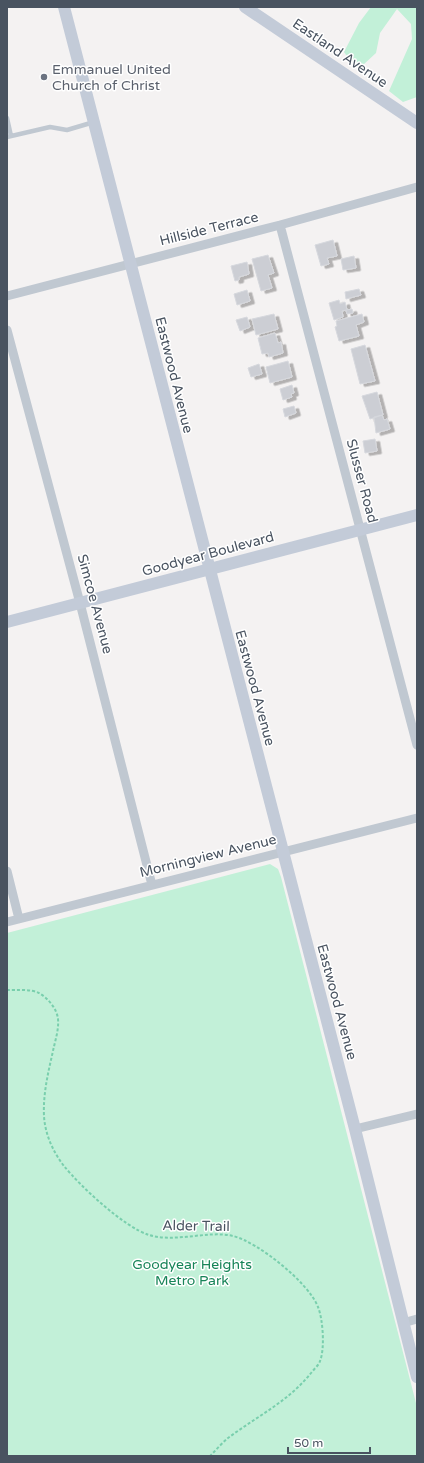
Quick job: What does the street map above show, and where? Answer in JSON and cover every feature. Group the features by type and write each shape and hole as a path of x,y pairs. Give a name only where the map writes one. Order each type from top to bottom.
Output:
{"street":[{"name":"Eastwood Avenue","path":"64,7 355,1129 417,1378"},
{"name":"Eastland Avenue","path":"245,7 417,124"},
{"name":"Hillside Terrace","path":"7,296 280,225 417,187"},
{"name":"Slusser Road","path":"280,225 417,745"},
{"name":"Simcoe Avenue","path":"7,330 80,603 152,885"},
{"name":"Goodyear Boulevard","path":"7,622 417,515"},
{"name":"Morningview Avenue","path":"7,922 282,851 417,818"},
{"path":"7,871 19,919"},
{"path":"355,1129 417,1114"},
{"path":"403,1323 417,1319"}],"lane":[{"path":"7,118 9,136 50,127 67,130 94,122"}],"path":[{"name":"Alder Trail","path":"7,990 37,992 48,998 58,1016 58,1028 45,1087 44,1118 50,1144 64,1166 98,1201 134,1228 150,1235 185,1238 220,1234 233,1236 252,1244 282,1264 310,1293 318,1307 323,1343 320,1362 303,1383 269,1410 227,1439 210,1456"}],"green space":[{"path":"371,7 417,7 417,97 403,102 389,91 412,39 411,24 397,9 380,33 376,53 363,65 352,63 344,52 359,23"},
{"name":"Goodyear Heights Metro Park","path":"270,864 278,869 281,877 417,1407 417,1456 7,1456 7,933"}],"building":[{"path":"333,240 337,256 327,258 329,264 321,266 315,245"},
{"path":"268,255 274,273 268,275 272,288 261,291 252,259"},
{"path":"354,256 356,268 343,270 341,259"},
{"path":"247,262 249,274 239,277 239,280 235,281 231,266"},
{"path":"359,289 361,295 346,299 345,292"},
{"path":"247,290 250,301 237,305 234,294"},
{"path":"339,300 340,304 345,302 347,310 352,309 353,313 347,314 346,310 342,311 343,317 334,320 329,303"},
{"path":"274,314 278,329 256,335 252,319"},
{"path":"362,314 364,322 356,325 359,336 339,341 335,327 337,326 336,321"},
{"path":"247,317 250,327 240,331 236,320"},
{"path":"275,333 278,343 281,342 283,353 269,357 268,353 262,354 258,338"},
{"path":"365,345 375,381 360,384 351,349"},
{"path":"288,361 292,377 270,383 266,367"},
{"path":"259,364 262,374 251,377 248,368"},
{"path":"292,385 294,393 291,394 292,397 283,400 280,389"},
{"path":"377,392 383,415 370,419 362,396"},
{"path":"294,406 296,413 285,417 283,409"},
{"path":"382,415 384,420 387,419 390,429 376,433 374,417"},
{"path":"375,439 377,451 365,453 363,441"}],"place":[{"name":"Emmanuel United Church of Christ","path":"44,77"}]}
